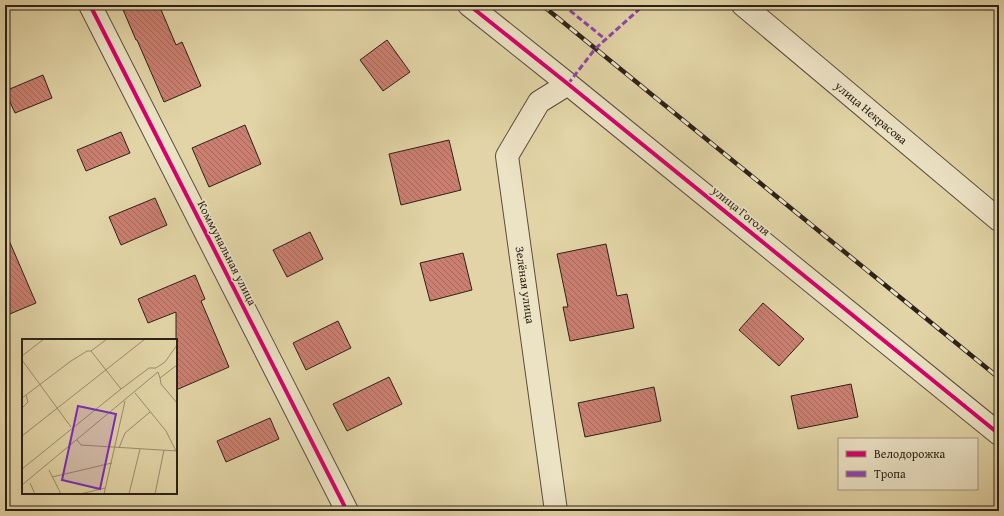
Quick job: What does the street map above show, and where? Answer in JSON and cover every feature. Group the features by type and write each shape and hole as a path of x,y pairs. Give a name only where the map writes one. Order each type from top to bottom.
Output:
{"street":[{"name":"Коммунальная улица","path":"90,5 347,511"},
{"name":"улица Гоголя","path":"469,5 999,434"},
{"name":"улица Некрасова","path":"743,5 999,220"},
{"name":"Зелёная улица","path":"556,511 507,156 539,102 568,84"}],"building":[{"path":"121,5 159,5 176,45 182,42 201,86 164,102"},
{"path":"387,40 410,72 383,91 360,60"},
{"path":"43,75 52,98 15,113 5,91"},
{"path":"245,125 261,164 209,187 192,148"},
{"path":"121,132 130,153 86,171 77,150"},
{"path":"449,140 461,190 401,205 389,154"},
{"path":"155,198 167,225 121,245 109,217"},
{"path":"5,231 36,303 5,316"},
{"path":"310,232 323,259 287,277 273,250"},
{"path":"606,244 617,296 627,294 634,328 570,341 563,307 568,307 557,254"},
{"path":"463,253 472,290 430,301 420,263"},
{"path":"195,275 205,299 201,301 229,367 177,390 176,312 148,323 138,299"},
{"path":"763,303 804,339 779,366 739,330"},
{"path":"338,321 351,348 306,370 293,343"},
{"path":"389,377 402,404 347,431 333,404"},
{"path":"851,384 858,417 798,429 791,396"},
{"path":"654,387 661,421 585,437 578,403"},
{"path":"270,418 279,439 226,462 217,441"}],"railway":[{"path":"542,5 999,378"}],"marked path":[{"path":"563,5 605,39"},
{"path":"568,84 595,49 644,5"}],"cycle path":[{"path":"90,5 347,511"},
{"path":"469,5 999,434"}]}
